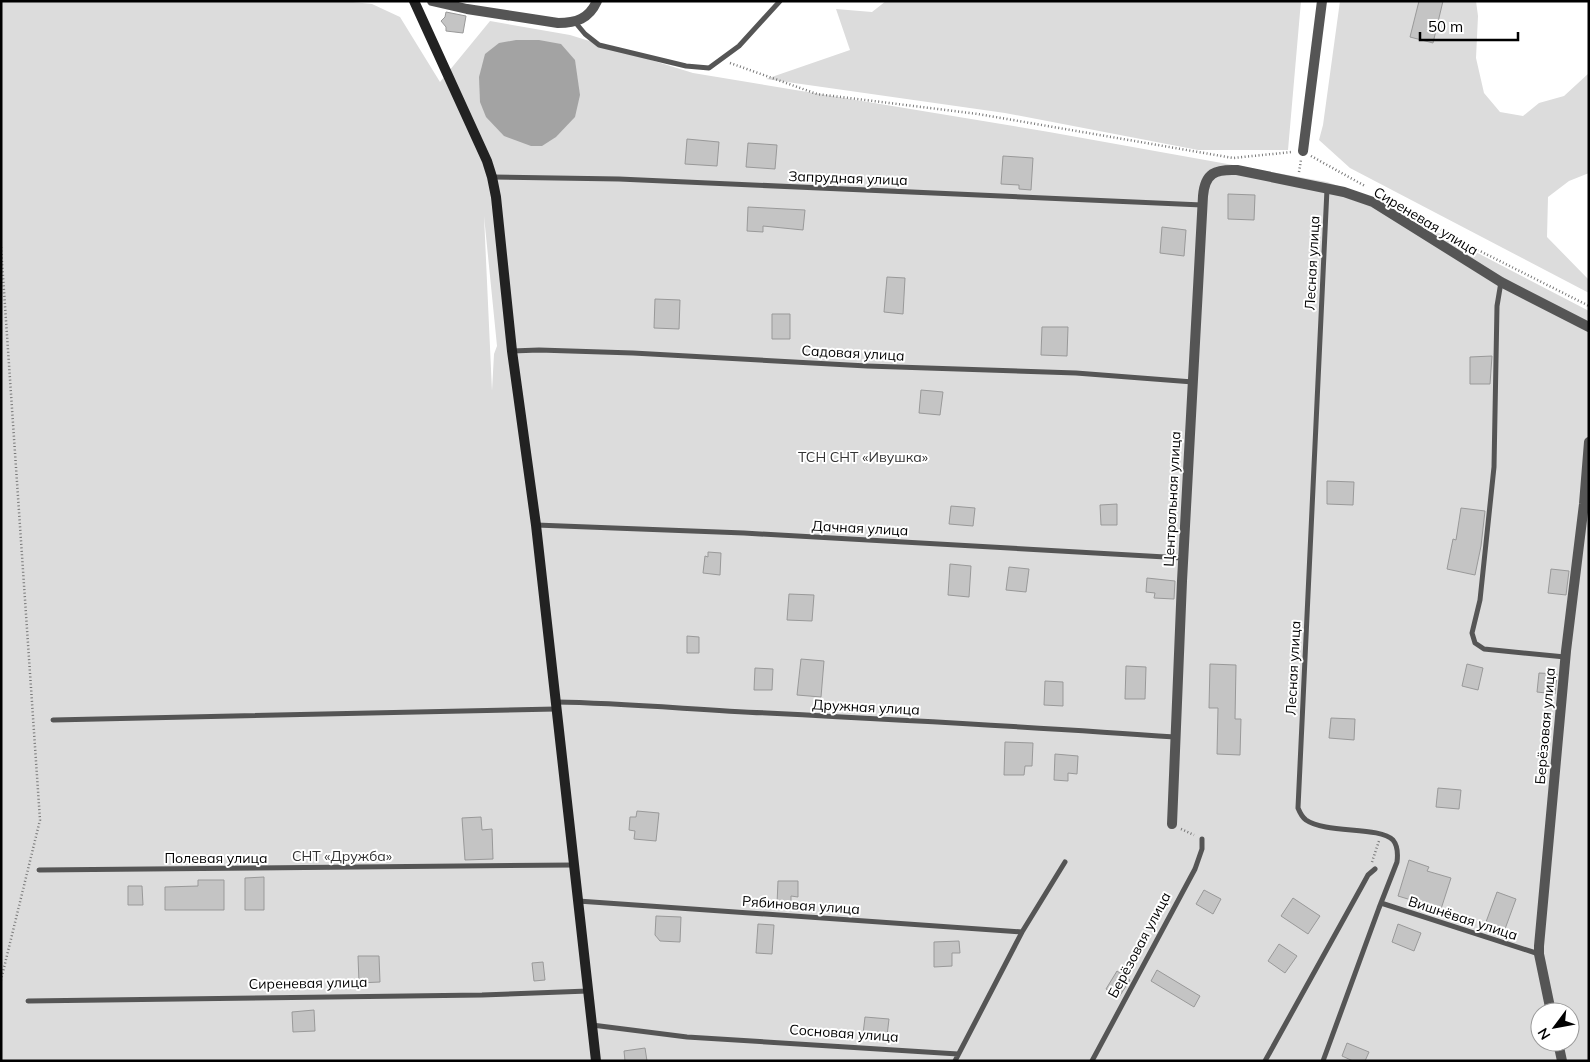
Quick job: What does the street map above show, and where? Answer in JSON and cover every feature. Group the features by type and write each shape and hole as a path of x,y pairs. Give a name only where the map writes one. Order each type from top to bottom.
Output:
{"street":[{"path":"414,1 487,161 492,177 512,352 536,525 596,1061"},
{"path":"432,1 467,9 558,23 581,20 590,13 597,1"},
{"path":"1303,151 1322,1"},
{"name":"Сиреневая улица","path":"1209,176 1213,173 1237,170 1327,188 1373,202 1501,282 1589,327"},
{"name":"Центральная улица","path":"1172,824 1183,558 1202,205 1204,187 1209,176"},
{"name":"Берёзовая улица","path":"1550,1002 1539,954 1566,657 1584,504 1589,442"}],"lane":[{"path":"575,22 585,34 599,45 686,66 709,68 739,46 780,1"},
{"name":"Запрудная улица","path":"492,177 628,179 1202,205"},
{"name":"Лесная улица","path":"1327,188 1298,808 1302,816 1315,825 1382,835"},
{"path":"1501,282 1497,306 1494,467 1480,600 1472,634 1475,643 1484,649 1566,657"},
{"name":"Садовая улица","path":"512,352 539,350 623,353 867,366 1076,373 1193,382"},
{"name":"Дачная улица","path":"536,525 774,535 1183,558"},
{"name":"Дружная улица","path":"53,720 606,703 1175,737"},
{"path":"1323,1061 1397,862 1397,846 1392,839 1382,835"},
{"name":"Берёзовая улица","path":"1092,1061 1194,869 1202,849 1202,839"},
{"path":"956,1061 1022,932 1064,862"},
{"name":"Полевая улица","path":"39,870 574,865"},
{"path":"1265,1061 1362,886 1373,871"},
{"name":"Рябиновая улица","path":"578,901 1022,932"},
{"name":"Вишнёвая улица","path":"1381,902 1539,954"},
{"name":"Сиреневая улица","path":"28,1001 482,995 588,991"},
{"name":"Сосновая улица","path":"592,1025 687,1037 958,1054"}],"path":[{"path":"720,59 817,94 978,114 1233,158 1303,151 1370,189"},
{"path":"1297,183 1303,151"},
{"path":"1428,222 1470,246 1589,306"},
{"path":"1,247 40,820 1,980"},
{"path":"1172,824 1202,839"},
{"path":"1373,871 1374,853 1382,835"}],"green space":[{"path":"1,1 343,1 372,4 400,17 440,82 490,21 570,35 693,73 1049,132 1327,182 1370,197 1589,311 1589,1061 1,1061","holes":["484,216 497,346 494,354 492,391"]},
{"path":"886,1 1301,1 1288,150 1198,150 1005,113 766,79 850,50 836,9 872,12"},
{"path":"1340,1 1476,1 1478,16 1476,58 1484,93 1500,112 1523,116 1539,103 1564,96 1589,73 1589,173 1569,181 1548,197 1547,237 1589,280 1589,293 1350,168 1319,140 1323,125"}],"shaded area":[{"path":"516,40 539,40 561,44 575,60 580,95 575,117 556,137 542,146 531,146 504,136 486,117 480,102 479,77 485,54 499,43"}],"building":[{"path":"1419,1 1443,1 1433,43 1410,37"},
{"path":"446,12 466,16 463,33 446,31 446,27 441,21 445,17"},
{"path":"687,139 719,142 717,166 685,164"},
{"path":"748,143 777,145 775,169 746,167"},
{"path":"1003,156 1033,158 1031,190 1019,189 1019,185 1001,184"},
{"path":"1228,194 1255,195 1254,220 1228,219"},
{"path":"748,207 805,210 803,230 763,226 763,232 747,231"},
{"path":"1162,227 1186,230 1184,256 1160,253"},
{"path":"887,277 905,278 903,314 884,312"},
{"path":"655,299 680,300 679,329 654,328"},
{"path":"772,314 790,314 790,339 772,339"},
{"path":"1042,327 1068,327 1067,356 1041,355"},
{"path":"1492,356 1490,384 1470,384 1470,357"},
{"path":"921,390 943,392 940,415 919,413"},
{"path":"1327,481 1354,482 1353,505 1327,504"},
{"path":"1117,504 1117,525 1101,525 1100,505"},
{"path":"951,506 975,508 973,526 949,524"},
{"path":"1461,508 1485,511 1475,575 1447,569 1453,539 1456,540"},
{"path":"708,552 721,553 720,575 703,573 705,556 708,557"},
{"path":"950,564 971,566 969,597 948,595"},
{"path":"1009,567 1029,569 1026,592 1006,590"},
{"path":"1551,569 1569,571 1566,595 1548,593"},
{"path":"1147,578 1175,581 1174,599 1154,598 1155,593 1146,592"},
{"path":"789,594 814,595 812,621 787,620"},
{"path":"687,636 699,637 699,653 687,653"},
{"path":"801,659 824,661 821,697 797,695"},
{"path":"1210,664 1236,665 1235,719 1241,719 1240,755 1217,754 1218,708 1209,708"},
{"path":"1467,664 1483,668 1478,690 1462,686"},
{"path":"1126,666 1146,667 1145,699 1125,699"},
{"path":"755,668 773,669 772,690 754,690"},
{"path":"1539,673 1557,674 1555,694 1537,692"},
{"path":"1045,681 1063,682 1063,706 1044,705"},
{"path":"1331,718 1355,719 1354,740 1329,738"},
{"path":"1005,742 1033,743 1032,766 1025,766 1024,775 1004,775"},
{"path":"1055,754 1078,756 1077,774 1068,773 1068,781 1054,780"},
{"path":"1438,788 1461,790 1459,809 1436,807"},
{"path":"637,811 659,813 656,841 634,839 635,831 629,830 630,817 636,817"},
{"path":"481,817 482,830 492,829 493,859 465,860 462,818"},
{"path":"1409,860 1429,867 1427,871 1451,878 1441,909 1398,896"},
{"path":"264,877 264,910 245,910 245,878"},
{"path":"198,880 224,880 224,910 165,910 165,887 198,886"},
{"path":"778,881 798,881 798,897 791,896 791,905 777,904"},
{"path":"128,886 142,886 143,905 128,905"},
{"path":"1204,890 1221,899 1213,914 1196,904"},
{"path":"1497,892 1516,899 1505,929 1486,922"},
{"path":"1293,898 1320,916 1308,934 1281,916"},
{"path":"656,916 681,917 680,942 660,941 655,935"},
{"path":"758,924 774,925 772,954 756,953"},
{"path":"1398,924 1421,933 1414,951 1392,942"},
{"path":"959,941 960,953 952,953 952,966 934,967 934,942"},
{"path":"1279,944 1297,956 1285,973 1268,961"},
{"path":"358,956 379,956 380,982 359,983"},
{"path":"543,962 545,980 534,981 532,963"},
{"path":"1157,970 1200,996 1194,1007 1151,981"},
{"path":"1117,971 1130,980 1119,997 1106,989"},
{"path":"314,1010 315,1031 293,1032 292,1012"},
{"path":"865,1017 889,1019 887,1036 863,1034"},
{"path":"1347,1043 1369,1052 1365,1061 1353,1061 1342,1056"},
{"path":"645,1048 647,1061 625,1061 624,1051"}],"park label":[{"name":"ТСН СНТ «Ивушка»","path":"863,457"},
{"name":"СНТ «Дружба»","path":"342,856"}]}
